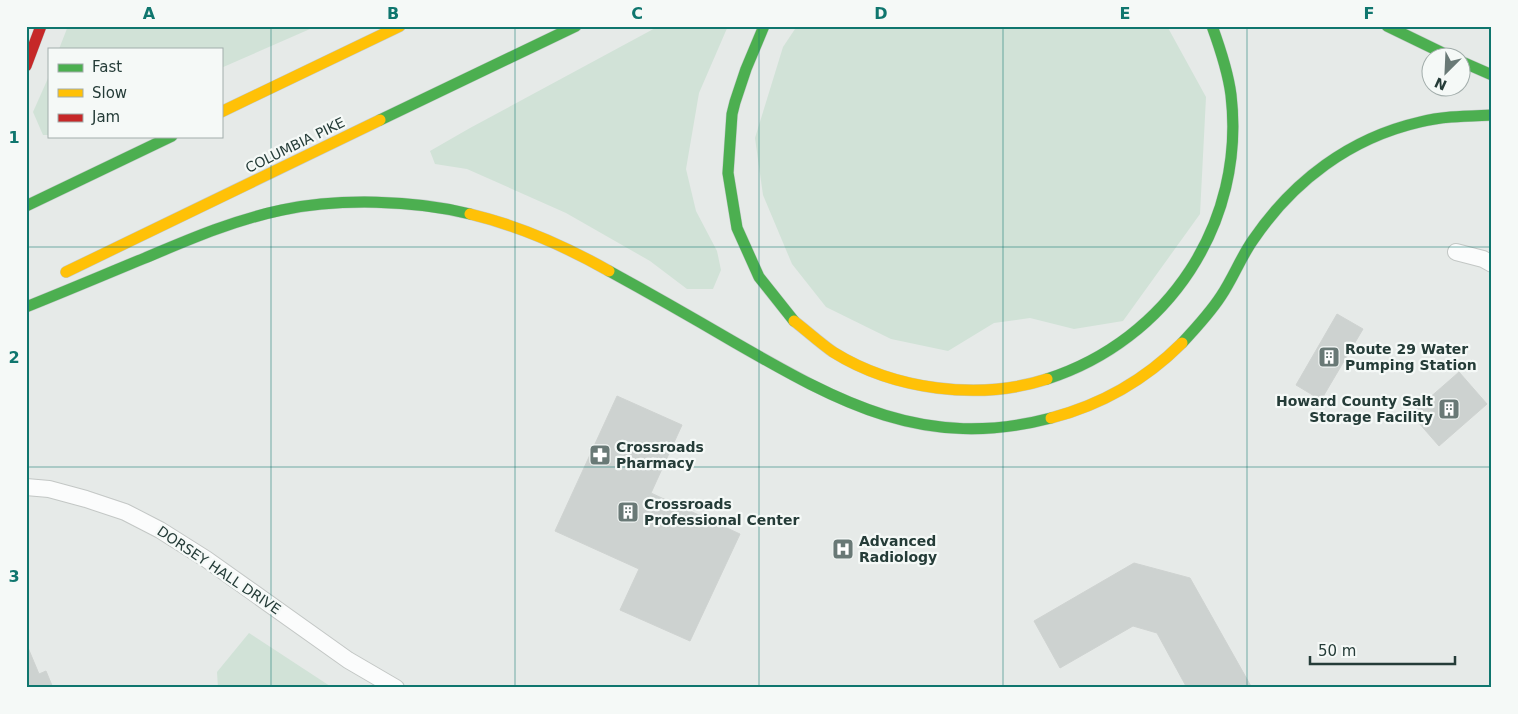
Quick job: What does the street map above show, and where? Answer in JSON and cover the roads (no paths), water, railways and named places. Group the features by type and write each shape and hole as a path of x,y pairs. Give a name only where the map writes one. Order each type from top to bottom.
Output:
{"main road":[{"path":"26,66 41,26"},
{"path":"222,112 400,26"},
{"name":"COLUMBIA PIKE","path":"53,279 576,26"},
{"path":"764,26 742,80 733,113 728,143 727,175 731,205 738,232 750,261 763,284 783,311 805,331 831,350 860,366 919,386 995,390 1022,386 1053,377 1102,354 1127,338 1167,302 1200,254 1215,222 1224,194 1230,163 1233,102 1227,68 1212,26"},
{"path":"1387,26 1432,48"},
{"path":"1470,66 1492,76"},
{"path":"26,307 220,228 278,211 330,204 375,202 420,204 512,225 552,241 600,265 792,375 851,404 892,419 921,426 951,429 1018,426 1080,409 1137,380 1164,360 1213,307 1253,239 1278,208 1304,181 1331,158 1360,142 1392,128 1430,118 1457,115 1492,115"},
{"path":"26,206 168,138"}],"street":[{"path":"1456,252 1483,259 1492,264"},
{"name":"DORSEY HALL DRIVE","path":"26,487 49,489 86,499 124,512 160,530 206,559 348,660 396,688"}],"place":[{"name":"Route 29 Water Pumping Station","path":"1329,357"},
{"name":"Howard County Salt Storage Facility","path":"1449,409"},
{"name":"Crossroads Pharmacy","path":"600,455"},
{"name":"Crossroads Professional Center","path":"628,512"},
{"name":"Advanced Radiology","path":"843,549"}]}
